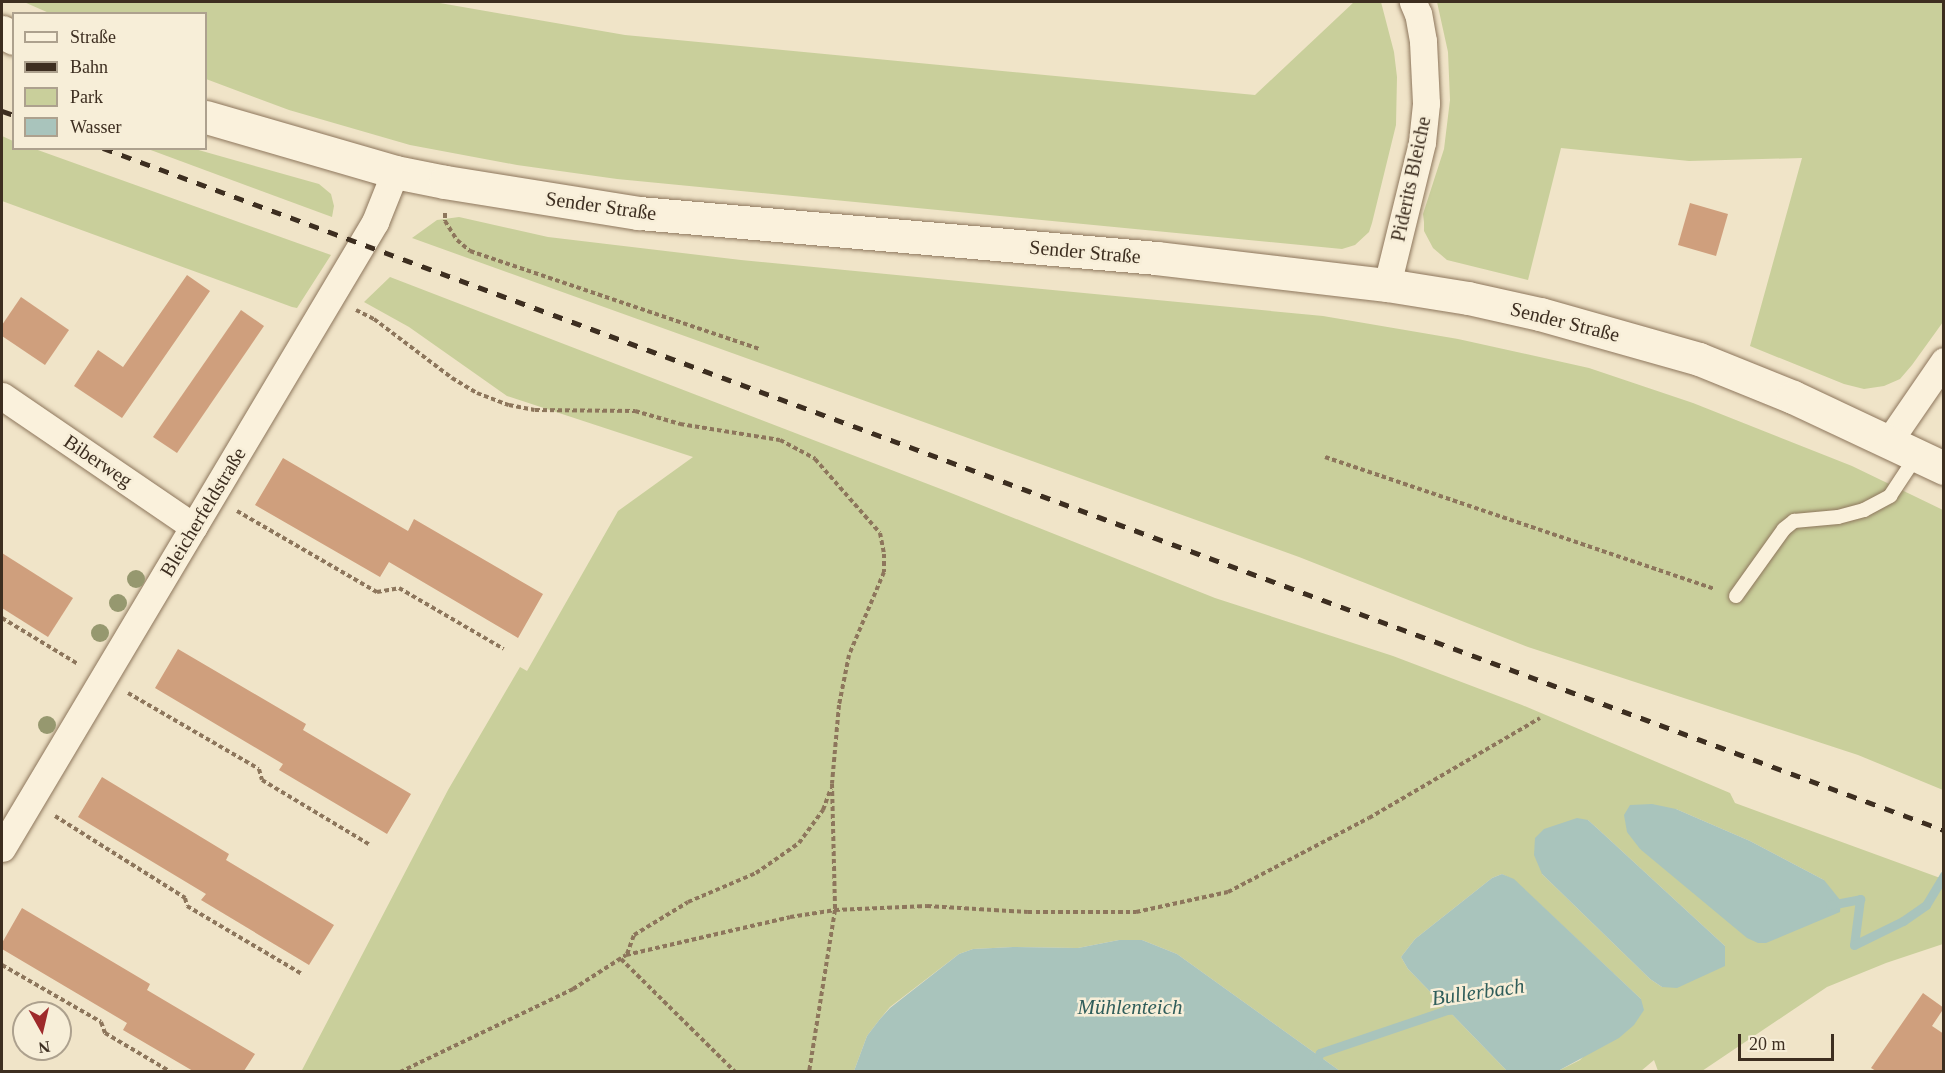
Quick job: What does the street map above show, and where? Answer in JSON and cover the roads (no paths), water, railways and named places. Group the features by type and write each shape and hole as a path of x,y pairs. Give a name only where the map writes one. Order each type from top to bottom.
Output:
{"street":[{"name":"Piderits Bleiche","path":"1387,285 1422,141 1426,103 1423,41 1413,2"},
{"name":"Sender Straße","path":"207,117 395,172 639,213 1156,258 1387,285 1540,314 1699,359 1793,397 1917,455"},
{"name":"Bleicherfeldstraße","path":"2,848 331,299 375,222 395,172"},
{"path":"1917,455 1944,361"},
{"name":"Biberweg","path":"2,396 194,527"}],"lane":[{"path":"1736,596 1784,529 1794,521 1838,517 1864,510 1890,496 1917,455"}],"water":[{"path":"1652,804 1676,809 1750,841 1824,880 1841,901 1840,912 1766,943 1758,943 1747,938 1640,849 1627,832 1624,815 1630,805"},
{"path":"1577,818 1588,820 1725,946 1725,966 1677,988 1662,987 1650,979 1542,874 1534,855 1535,838 1544,829"},
{"path":"1502,874 1514,879 1641,999 1644,1010 1634,1025 1619,1038 1558,1071 1507,1071 1408,969 1401,957 1415,939 1492,878"},
{"name":"Mühlenteich","path":"1119,940 1142,940 1177,954 1340,1071 854,1071 867,1036 880,1019 890,1008 959,954 973,949 1078,948"}],"waterway":[{"name":"Bullerbach","path":"1830,905 1860,899 1854,945 1903,921 1926,905 1944,875"},
{"name":"Bullerbach","path":"1311,1072 1320,1053 1447,1010 1458,1009"}],"railway":[{"path":"2,111 12,114"},
{"path":"108,150 1944,830"}]}
